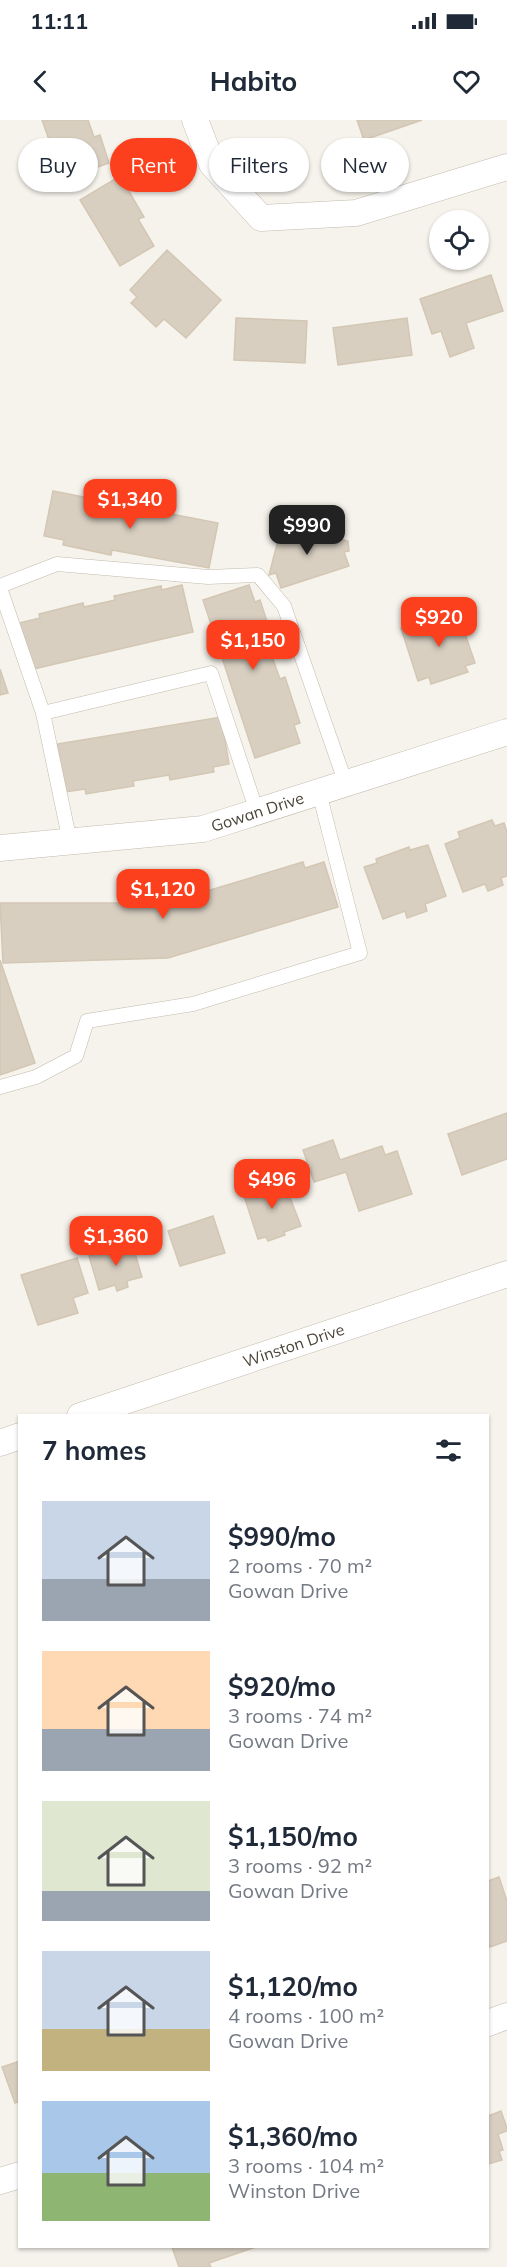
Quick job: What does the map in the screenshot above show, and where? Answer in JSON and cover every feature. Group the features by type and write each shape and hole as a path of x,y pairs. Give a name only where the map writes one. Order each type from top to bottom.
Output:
{"street":[{"path":"195,120 212,164 261,218 356,213 507,167"},
{"name":"Gowan Drive","path":"0,848 202,829 507,732"},
{"name":"Winston Drive","path":"86,1414 507,1274"},
{"path":"0,1443 18,1437"},
{"path":"489,2023 507,2016"},
{"path":"0,2181 18,2176"}],"lane":[{"path":"70,842 43,713 0,587 57,564 208,578 258,575 285,606 346,784"},
{"path":"43,713 211,674 257,812"},
{"path":"0,1088 36,1077 76,1056 87,1021 193,1004 360,953 319,792"}],"building":[{"path":"42,120 88,120 94,137 100,135 109,163 98,167 98,138 48,138"},
{"path":"357,120 422,120 370,138 363,138"},
{"path":"110,182 110,192 129,192 144,217 138,219 154,246 120,266 80,200 93,192 98,192 98,189"},
{"path":"167,250 221,300 186,338 164,319 156,327 131,303 137,297 130,290"},
{"path":"491,275 503,311 466,323 474,348 450,357 441,331 432,334 420,299"},
{"path":"236,318 307,321 305,363 234,360"},
{"path":"407,318 412,355 338,365 333,328"},
{"path":"53,491 218,523 209,568 112,550 111,555 63,545 64,540 44,536"},
{"path":"282,525 348,541 349,551 344,552 349,566 281,588 276,573 269,575"},
{"path":"182,585 193,632 29,670 19,623 40,618 39,614 83,603 84,607 115,600 114,596 161,586 162,590"},
{"path":"249,585 255,602 260,600 275,646 269,648 280,679 285,677 300,723 294,725 300,743 255,758 203,600"},
{"path":"457,610 475,663 465,666 468,672 431,684 429,677 418,681 401,628"},
{"path":"0,669 8,693 0,695"},
{"path":"221,717 229,764 213,767 214,772 170,780 169,775 133,781 134,786 86,794 85,789 65,792 57,744"},
{"path":"492,820 495,826 504,823 507,832 507,876 501,878 503,885 488,891 485,884 463,892 445,844 460,838 458,832"},
{"path":"428,845 446,896 425,904 427,911 407,918 405,911 383,919 364,867 377,863 376,859 409,847 410,850"},
{"path":"303,862 305,868 324,862 338,907 168,958 3,963 0,903 167,903"},
{"path":"0,960 35,1063 0,1075"},
{"path":"507,1113 507,1159 462,1175 448,1134"},
{"path":"333,1140 340,1160 382,1146 385,1155 397,1151 412,1194 359,1211 346,1172 314,1182 303,1150"},
{"path":"281,1174 301,1226 268,1241 266,1237 258,1239 244,1196 265,1189 262,1180"},
{"path":"213,1216 225,1253 180,1266 168,1231"},
{"path":"132,1243 142,1277 127,1281 128,1287 117,1291 115,1285 99,1290 89,1256"},
{"path":"77,1258 88,1293 73,1298 78,1313 38,1325 21,1275"},
{"path":"499,1877 507,1901 507,1941 490,1947 489,1944 489,1881"},
{"path":"18,2062 18,2102 15,2103 2,2067"},
{"path":"501,2111 507,2131 498,2134 503,2150 499,2151 502,2160 489,2164 489,2116"},
{"path":"172,2248 253,2248 209,2263 211,2267 179,2267"}]}
